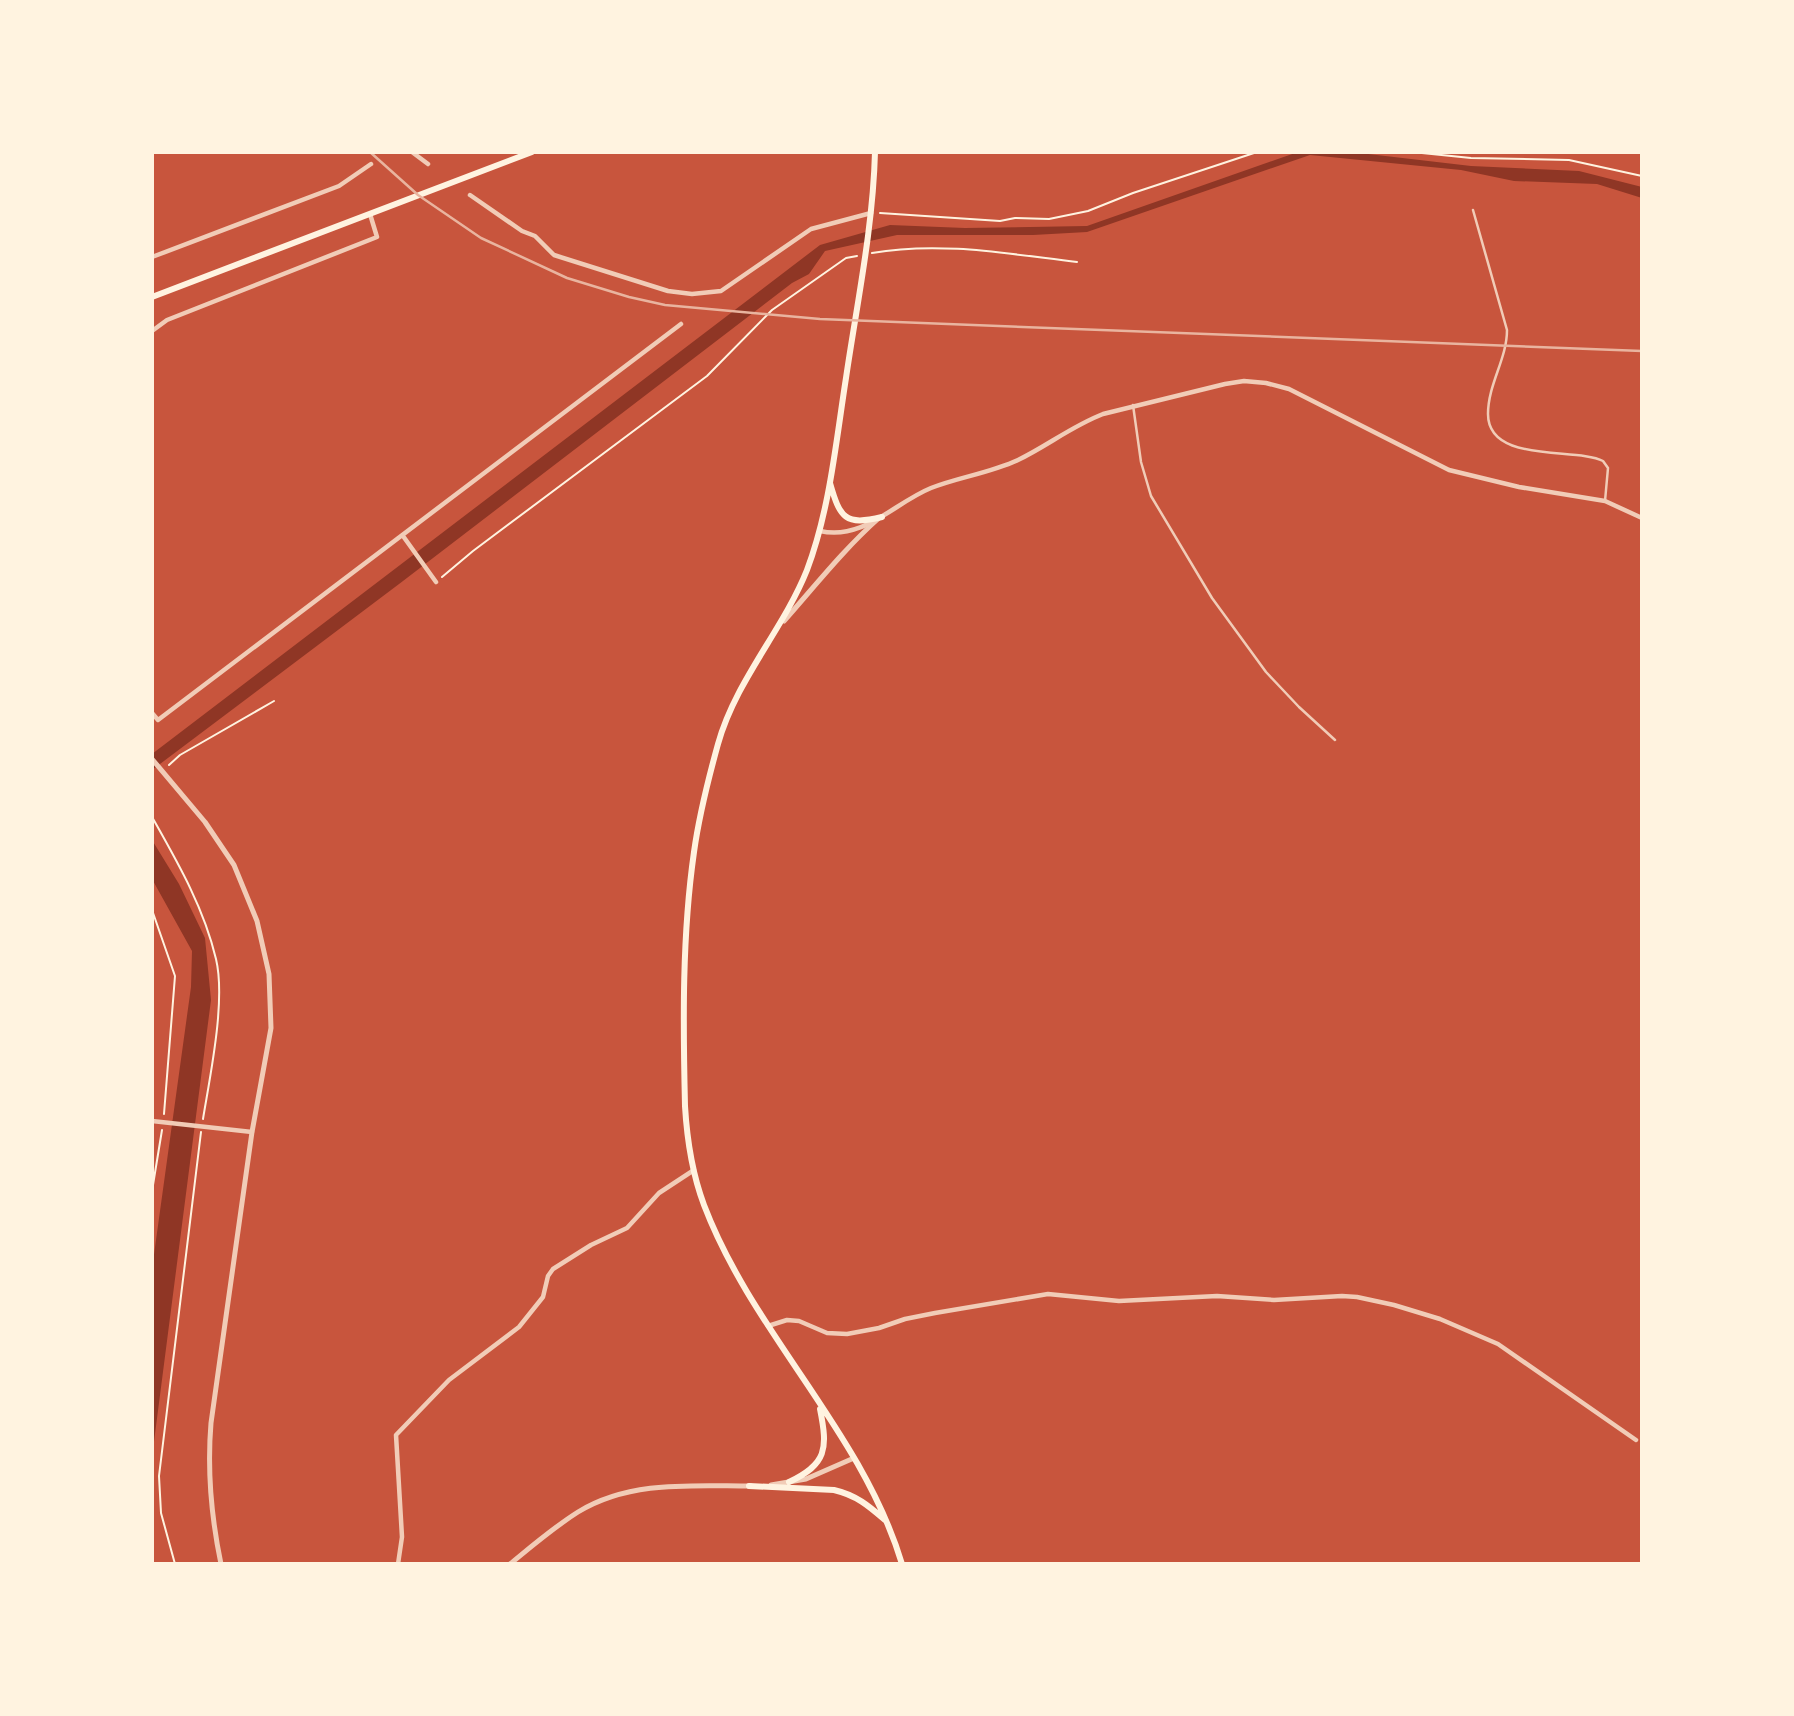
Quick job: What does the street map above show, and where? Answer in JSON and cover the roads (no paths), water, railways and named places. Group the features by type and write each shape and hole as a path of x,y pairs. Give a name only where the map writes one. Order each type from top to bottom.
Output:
{"main road":[{"path":"152,297 532,152"},
{"path":"875,152 871,215 862,284 830,480 819,530 806,572 736,700 719,740 700,814 693,853 688,910 684,1062 687,1137 704,1204 724,1249 768,1325 854,1458 886,1522 902,1564"},
{"path":"830,480 838,508 845,516 861,522 882,517"},
{"path":"789,1482 814,1468 824,1452 825,1431 819,1404"},
{"path":"749,1486 847,1493 866,1504 886,1522"}],"street":[{"path":"412,152 428,164"},
{"path":"152,257 339,186 371,164"},
{"path":"470,195 522,231 535,236 554,255 668,291 692,294 721,290 811,229 871,215"},
{"path":"152,331 167,320 377,237 370,214"},
{"path":"152,713 158,720 681,324"},
{"path":"770,636 856,540 906,500 931,488 1017,460 1080,423 1133,405 1244,381 1289,389 1450,470 1519,488 1605,502 1642,518"},
{"path":"819,530 833,534 848,532 882,517"},
{"path":"403,536 436,582"},
{"path":"152,759 216,837 234,865 253,906 269,974 271,1028 252,1132 209,1440 210,1498 221,1564"},
{"path":"152,1121 252,1132"},
{"path":"398,1564 401,1537 396,1435 450,1380 519,1327 543,1297 548,1276 553,1269 591,1245 627,1228 659,1193 694,1170"},
{"path":"768,1325 787,1320 799,1321 827,1333 847,1334 925,1315 1048,1294 1119,1301 1217,1296 1275,1300 1357,1297 1440,1319 1498,1344 1636,1440"},
{"path":"510,1564 580,1511 617,1496 658,1487 749,1486 789,1482 821,1474 854,1458"}],"lane":[{"path":"1473,210 1507,330 1507,346 1490,396 1490,425 1498,436 1517,447 1537,452 1599,458 1608,468 1605,502"},
{"path":"1133,405 1141,462 1151,496 1212,598 1266,672 1335,740"}],"railway":[{"path":"370,152 418,195 481,238 567,278 665,305 820,319 1642,351"}]}
